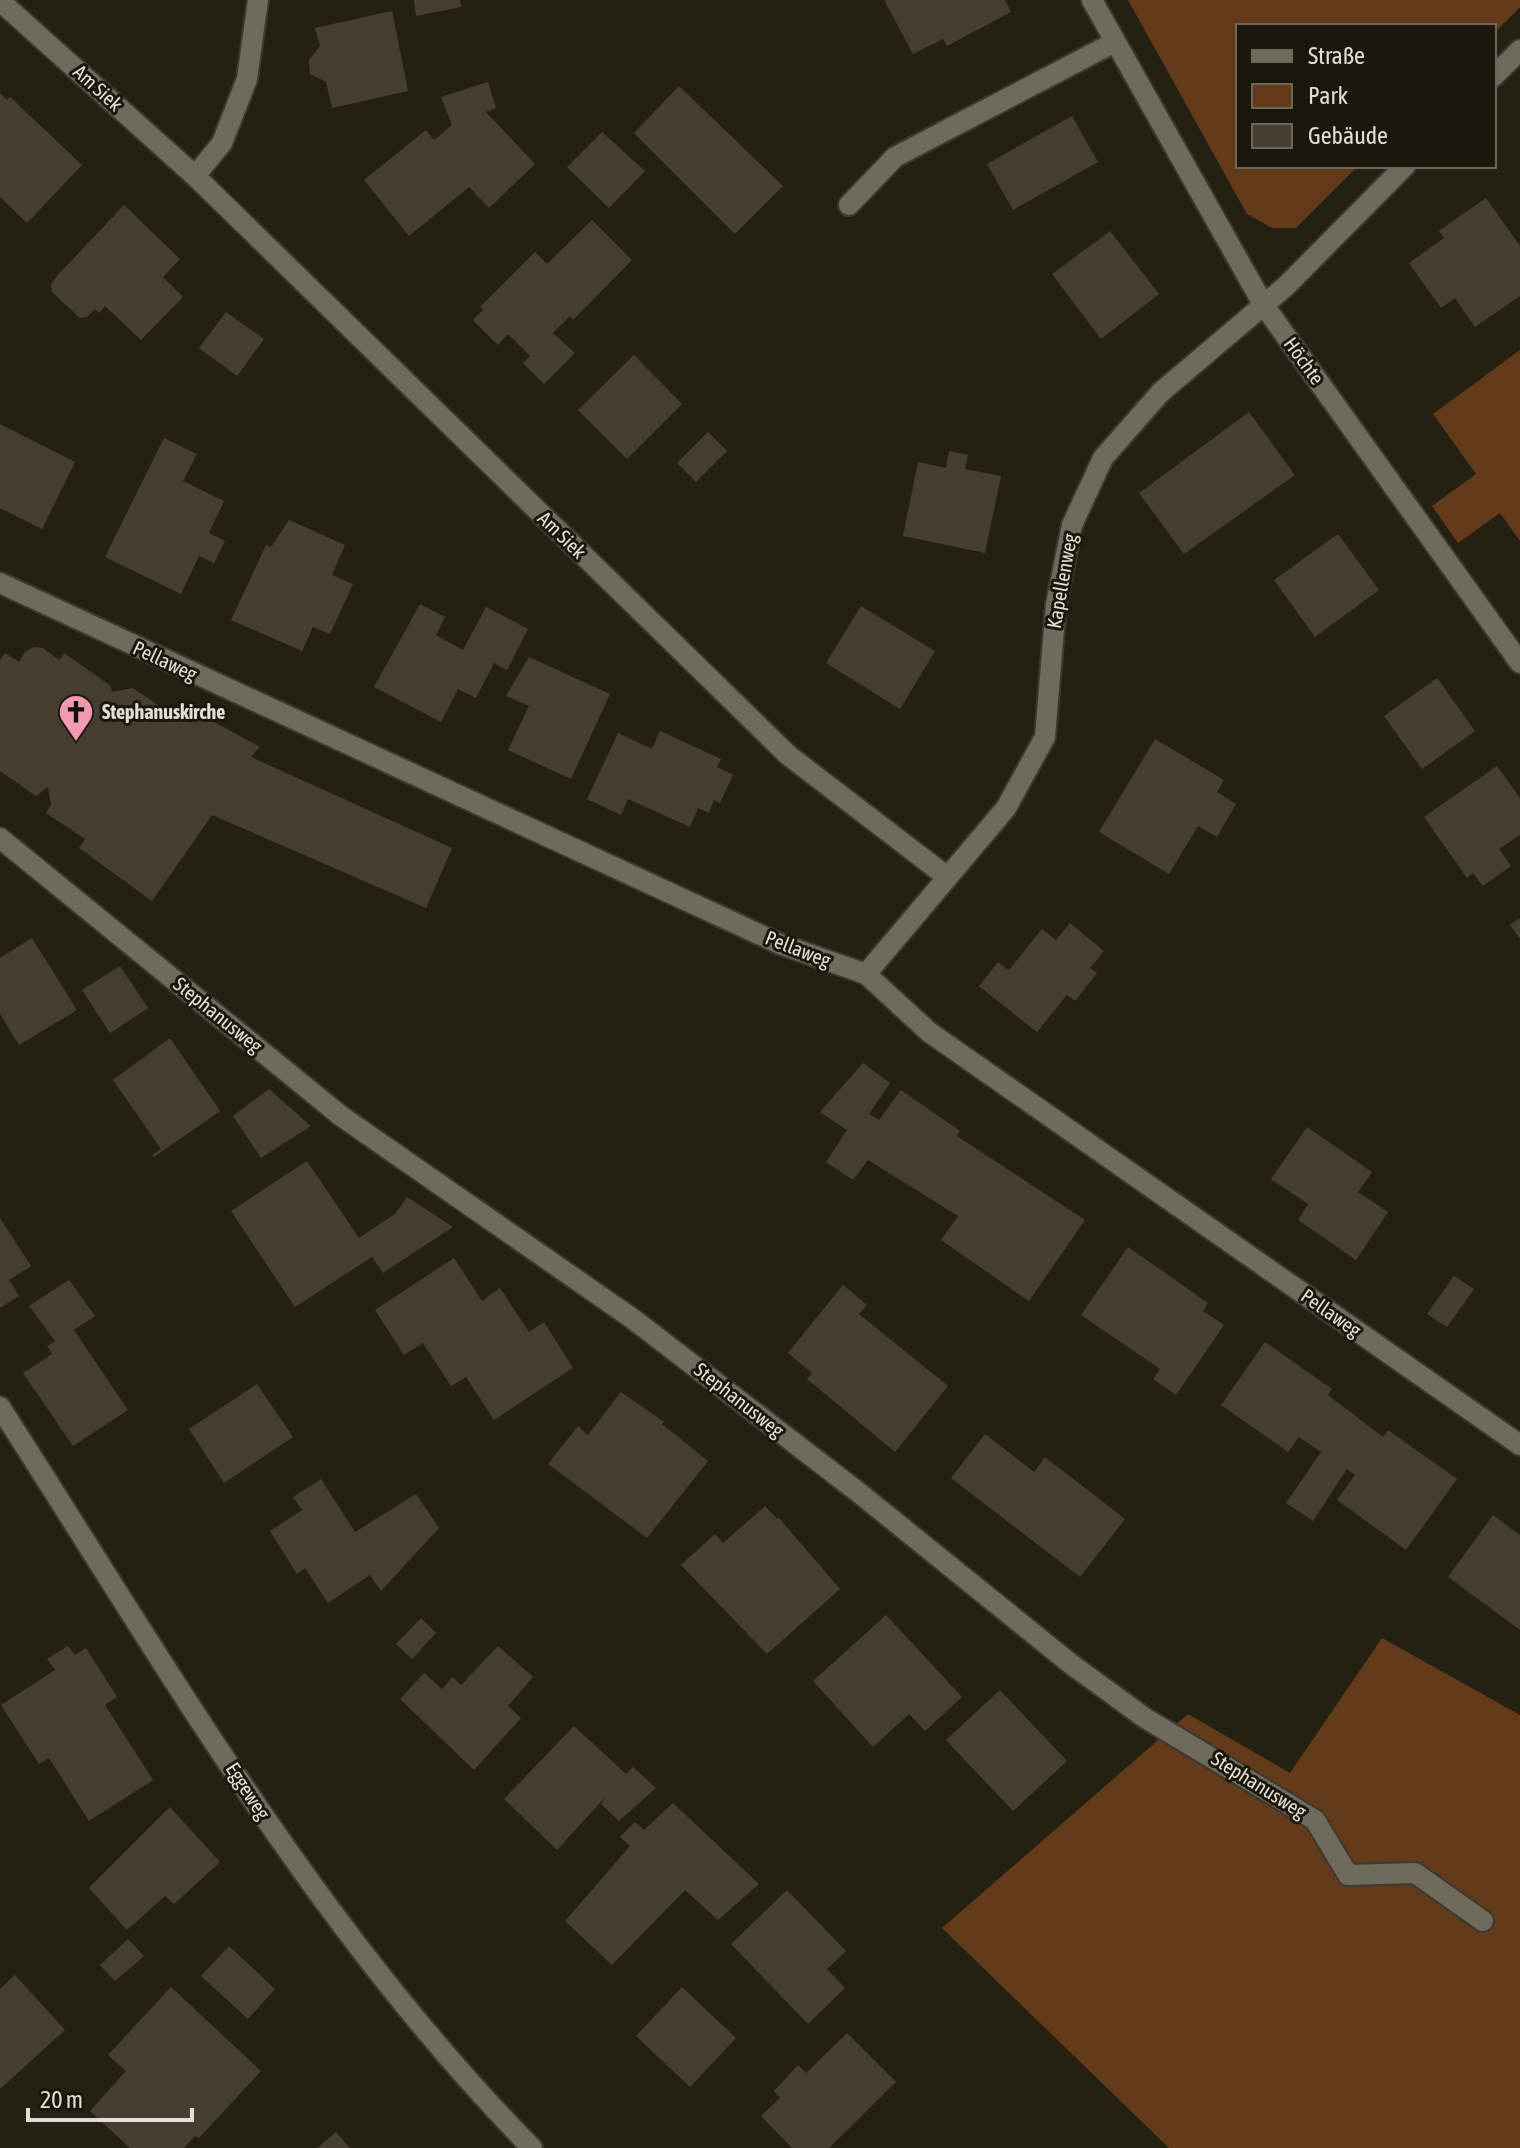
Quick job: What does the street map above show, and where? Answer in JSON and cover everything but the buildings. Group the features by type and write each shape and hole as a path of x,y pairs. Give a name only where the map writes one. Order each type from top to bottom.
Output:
{"street":[{"path":"195,176 222,143 247,79 258,0"},
{"name":"Höchte","path":"1092,0 1263,304 1520,663"},
{"name":"Am Siek","path":"0,1 195,176 788,755 946,876"},
{"path":"849,205 895,157 1115,42"},
{"path":"1496,74 1520,50"},
{"name":"Kapellenweg","path":"866,974 1006,808 1045,737 1056,605 1072,525 1103,458 1161,392 1286,286 1403,168"},
{"name":"Pellaweg","path":"0,583 780,944 866,974 929,1032 1520,1445"},
{"name":"Stephanusweg","path":"0,838 341,1116 633,1319 858,1492 1071,1664 1145,1718 1315,1820 1348,1875 1415,1873 1483,1921"},
{"name":"Eggeweg","path":"0,1407 290,1854 396,1997 532,2148"}],"green space":[{"path":"1128,0 1520,0 1520,7 1496,31 1496,24 1236,24 1236,168 1356,168 1296,228 1272,228 1247,214"},
{"path":"1520,350 1520,541 1500,513 1458,543 1432,506 1476,474 1433,414"},
{"path":"1382,1638 1520,1715 1520,2148 1169,2148 942,1928 1188,1714 1290,1773"}],"place":[{"name":"Stephanuskirche","path":"76,743"}]}
